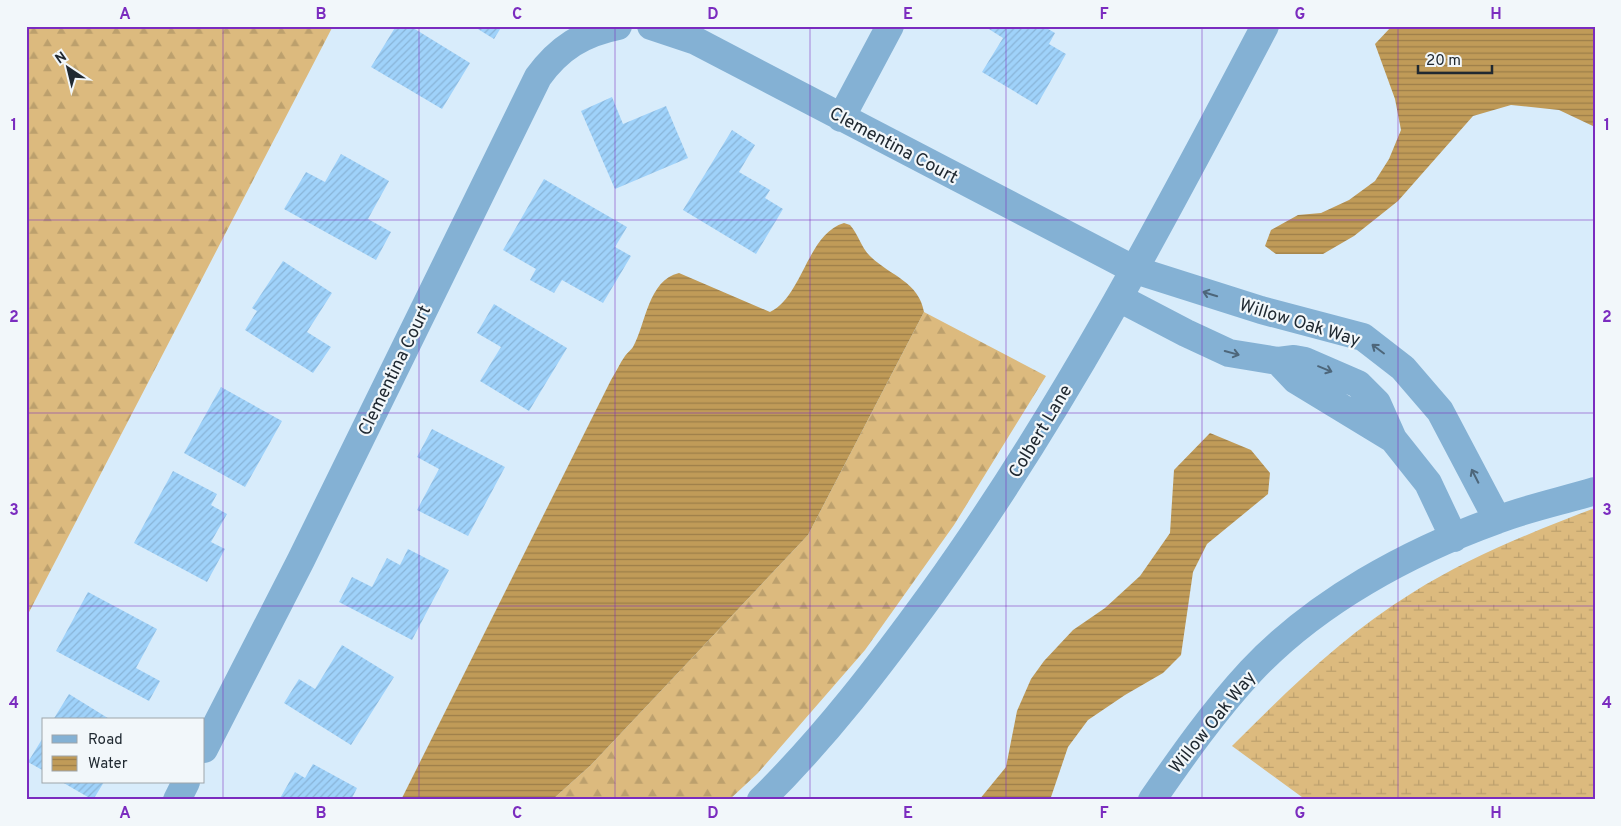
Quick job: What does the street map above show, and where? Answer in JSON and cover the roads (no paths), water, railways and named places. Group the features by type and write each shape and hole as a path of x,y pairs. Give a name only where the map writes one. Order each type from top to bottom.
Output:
{"street":[{"name":"Clementina Court","path":"205,747 301,560 538,77 559,52 572,42 586,35 618,26"},
{"name":"Clementina Court","path":"651,26 696,41 1135,270"},
{"path":"841,118 890,26"},
{"name":"Colbert Lane","path":"761,800 800,759 862,686 971,539 1036,439 1119,298 1265,26"},
{"name":"Willow Oak Way","path":"1135,270 1175,284 1363,337 1403,368 1440,412 1497,520"},
{"path":"1119,298 1229,353 1278,362 1296,380 1393,439 1428,483 1454,538"},
{"name":"Willow Oak Way","path":"1152,800 1222,703 1252,670 1283,641 1358,587 1398,564 1497,520 1595,492"},
{"path":"178,800 185,784"}],"water":[{"path":"1595,26 1595,127 1559,110 1511,105 1473,116 1398,201 1354,236 1323,254 1276,254 1265,246 1271,230 1298,215 1321,213 1349,200 1375,181 1389,159 1401,130 1395,99 1375,44 1391,27"},
{"path":"844,223 850,225 871,257 910,286 921,302 924,312 808,535 591,765 552,800 401,800 611,380 623,359 633,347 654,293 669,277 679,273 770,312 781,304 790,293 821,239 832,229"},
{"path":"1210,433 1251,450 1270,473 1268,494 1207,544 1193,572 1181,655 1163,673 1125,695 1088,720 1068,747 1050,800 979,800 1006,767 1017,711 1031,679 1044,661 1073,630 1105,608 1140,576 1170,533 1174,470"}]}
